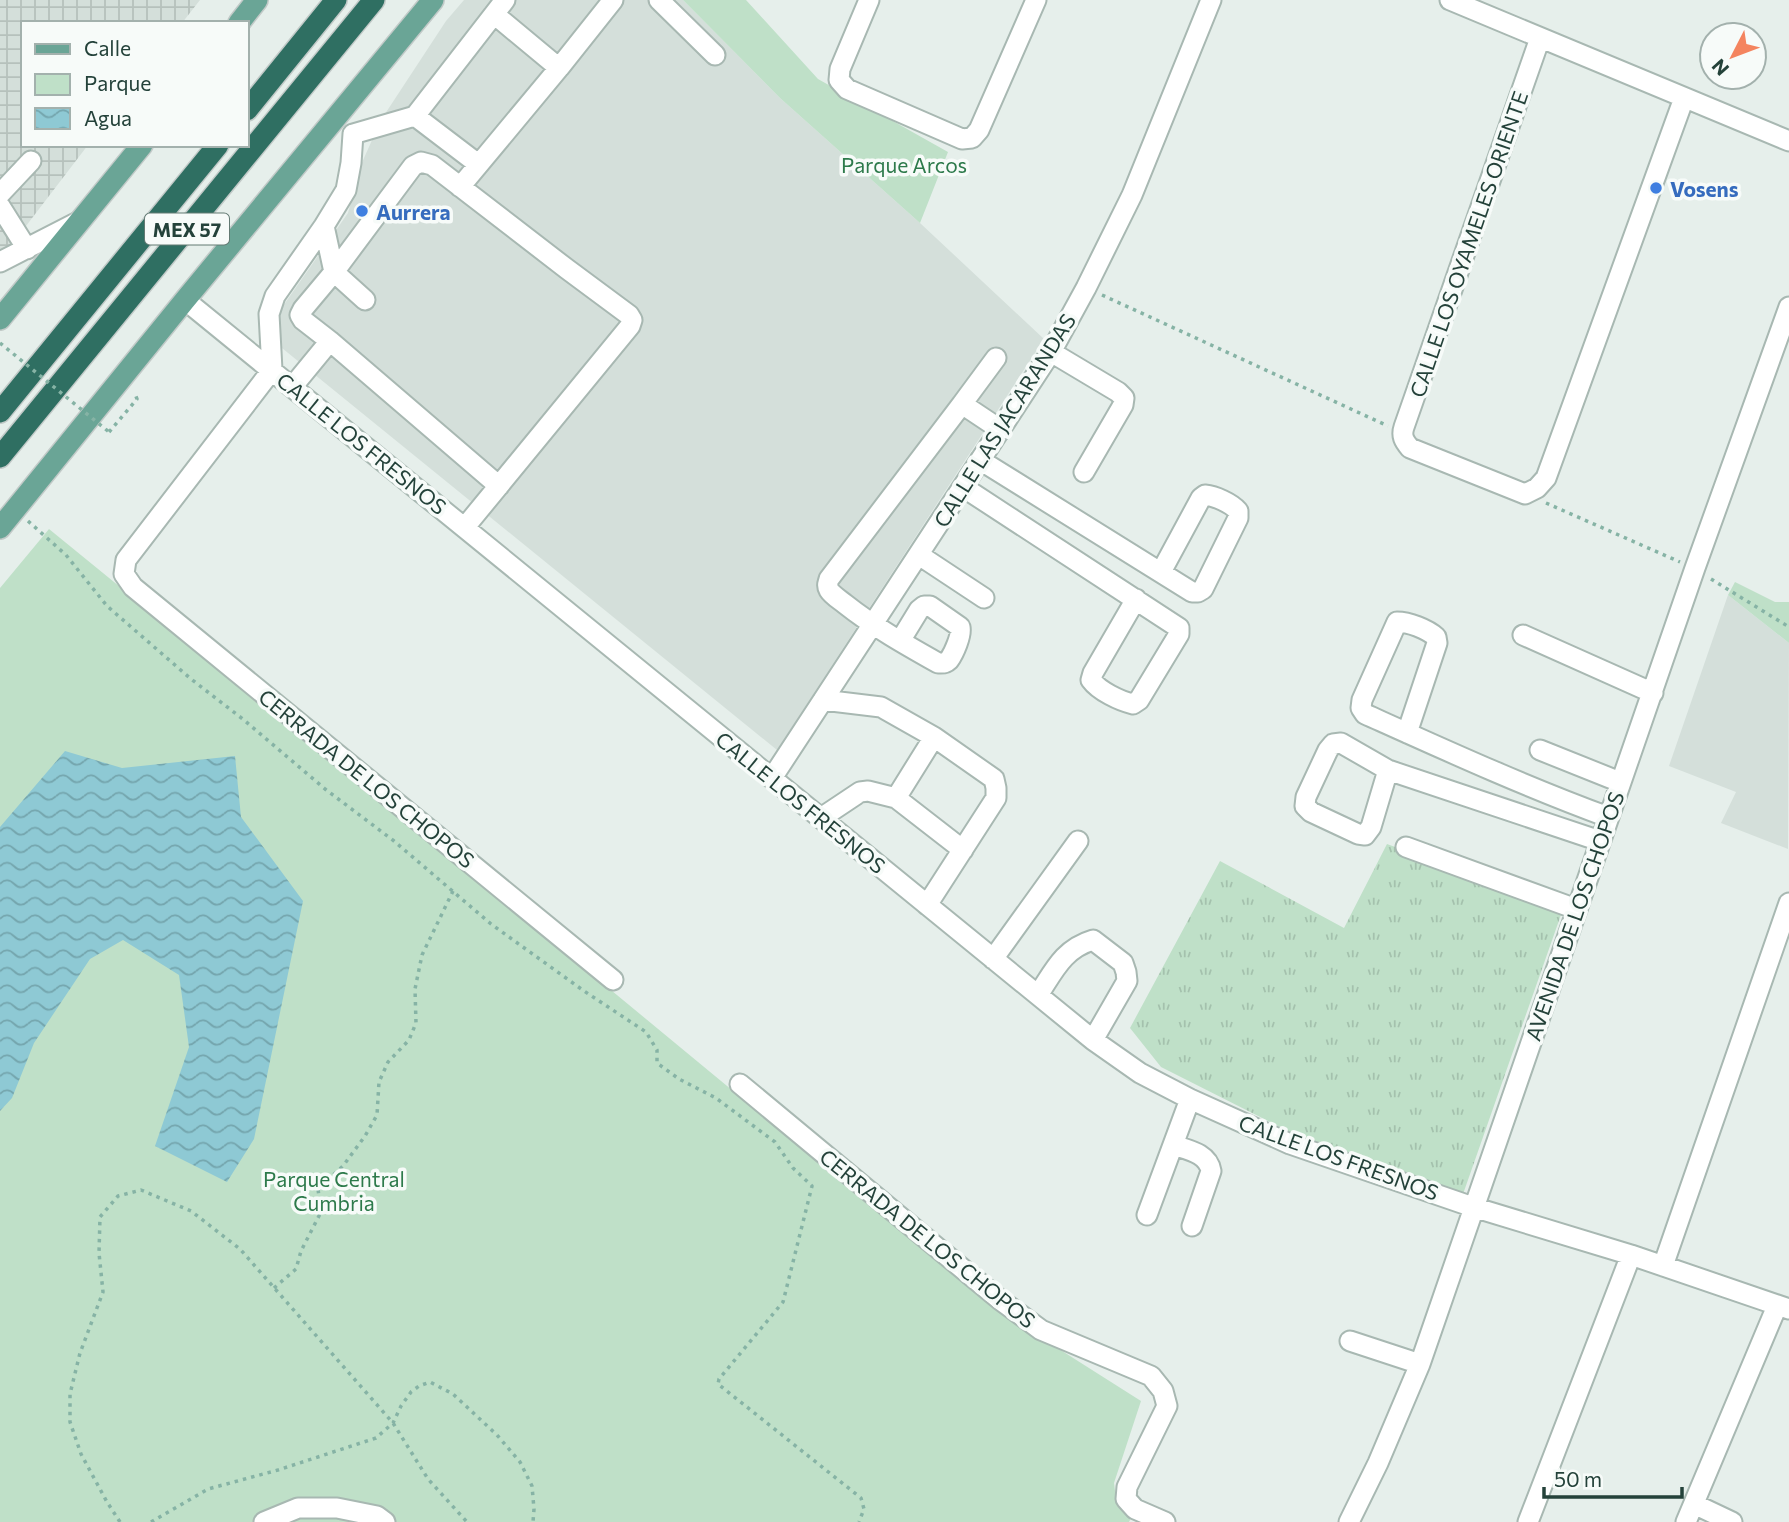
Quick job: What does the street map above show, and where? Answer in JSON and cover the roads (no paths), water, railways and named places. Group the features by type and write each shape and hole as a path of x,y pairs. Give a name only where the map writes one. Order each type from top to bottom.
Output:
{"highway":[{"path":"248,109 336,0"},
{"name":"MEX 57","path":"0,457 374,0"},
{"name":"MEX 57","path":"0,412 216,147"}],"main road":[{"path":"241,21 257,0"},
{"path":"0,528 433,0"},
{"path":"0,319 140,147"}],"street":[{"path":"460,187 612,0"},
{"path":"659,0 715,55"},
{"path":"869,0 840,69 839,80 847,89 962,139 972,138 979,130 1036,0"},
{"name":"CALLE LAS JACARANDAS","path":"772,778 1051,352 1132,195 1211,0"},
{"path":"1450,0 1789,141"},
{"path":"333,121 353,134 415,116 500,7 559,68"},
{"name":"CALLE LOS OYAMELES ORIENTE","path":"1540,38 1403,430 1404,441 1410,448 1531,491 1546,478 1684,98"},
{"path":"415,116 478,164"},
{"path":"272,370 269,314 271,305 346,190 353,134"},
{"path":"0,194 31,160"},
{"path":"465,527 499,486 630,326 632,320 629,315 432,165 421,162 413,166 300,315 499,486"},
{"path":"0,206 27,248"},
{"path":"0,262 82,220"},
{"path":"324,226 334,272 365,300"},
{"name":"CALLE LOS FRESNOS","path":"185,300 993,959 1093,1040 1139,1073 1290,1144 1473,1207 1631,1255 1783,1308"},
{"name":"AVENIDA DE LOS CHOPOS","path":"1349,1522 1378,1463 1420,1364 1620,782 1789,307"},
{"path":"293,386 330,341"},
{"path":"1051,352 1124,398 1123,405 1084,472"},
{"path":"900,641 872,625 829,590 829,579 996,358"},
{"name":"CERRADA DE LOS CHOPOS","path":"272,370 126,560 124,573 133,587 613,980"},
{"path":"962,404 1001,430"},
{"path":"980,460 1192,592 1203,589 1238,518 1238,511 1205,495 1201,498 1161,572"},
{"path":"963,487 1136,599 1179,628 1179,634 1139,700 1133,704 1126,703 1091,680 1136,599"},
{"path":"919,555 984,598"},
{"path":"1407,733 1437,643 1432,633 1397,622 1362,701 1361,708 1365,714 1407,733 1576,805 1608,817"},
{"path":"1523,635 1653,693"},
{"path":"823,700 881,707 934,737 994,779 996,798 927,905"},
{"path":"896,797 934,737"},
{"path":"1388,770 1371,827 1365,835 1311,812 1306,806 1306,797 1328,750 1333,744 1340,743 1388,770 1600,841"},
{"path":"1540,750 1620,782"},
{"path":"821,818 860,792 896,797 962,850"},
{"path":"993,959 1078,841"},
{"path":"1406,847 1576,909"},
{"path":"1663,1266 1789,903"},
{"path":"1038,995 1069,951 1080,944 1093,940 1123,963 1127,981 1093,1040"},
{"name":"CERRADA DE LOS CHOPOS","path":"740,1084 1041,1330 1151,1376 1163,1391 1167,1406 1127,1487 1126,1499 1135,1508 1164,1522"},
{"path":"1147,1215 1190,1099"},
{"path":"1173,1145 1204,1157 1210,1163 1211,1171 1192,1226"},
{"path":"1528,1522 1631,1255"},
{"path":"1732,1522 1690,1513 1783,1308"},
{"path":"1350,1341 1420,1364"},
{"path":"264,1522 298,1508 337,1508 377,1516 385,1522"}],"water":[{"path":"65,751 122,768 235,756 241,817 303,901 254,1139 227,1182 155,1146 189,1047 179,975 123,940 90,959 34,1043 12,1098 0,1111 0,827"}],"place":[{"name":"Vosens","path":"1656,188"},
{"name":"Aurrera","path":"362,211"}],"park label":[{"name":"Parque Arcos","path":"904,164"},
{"name":"Parque Central Cumbria","path":"334,1190"}]}
